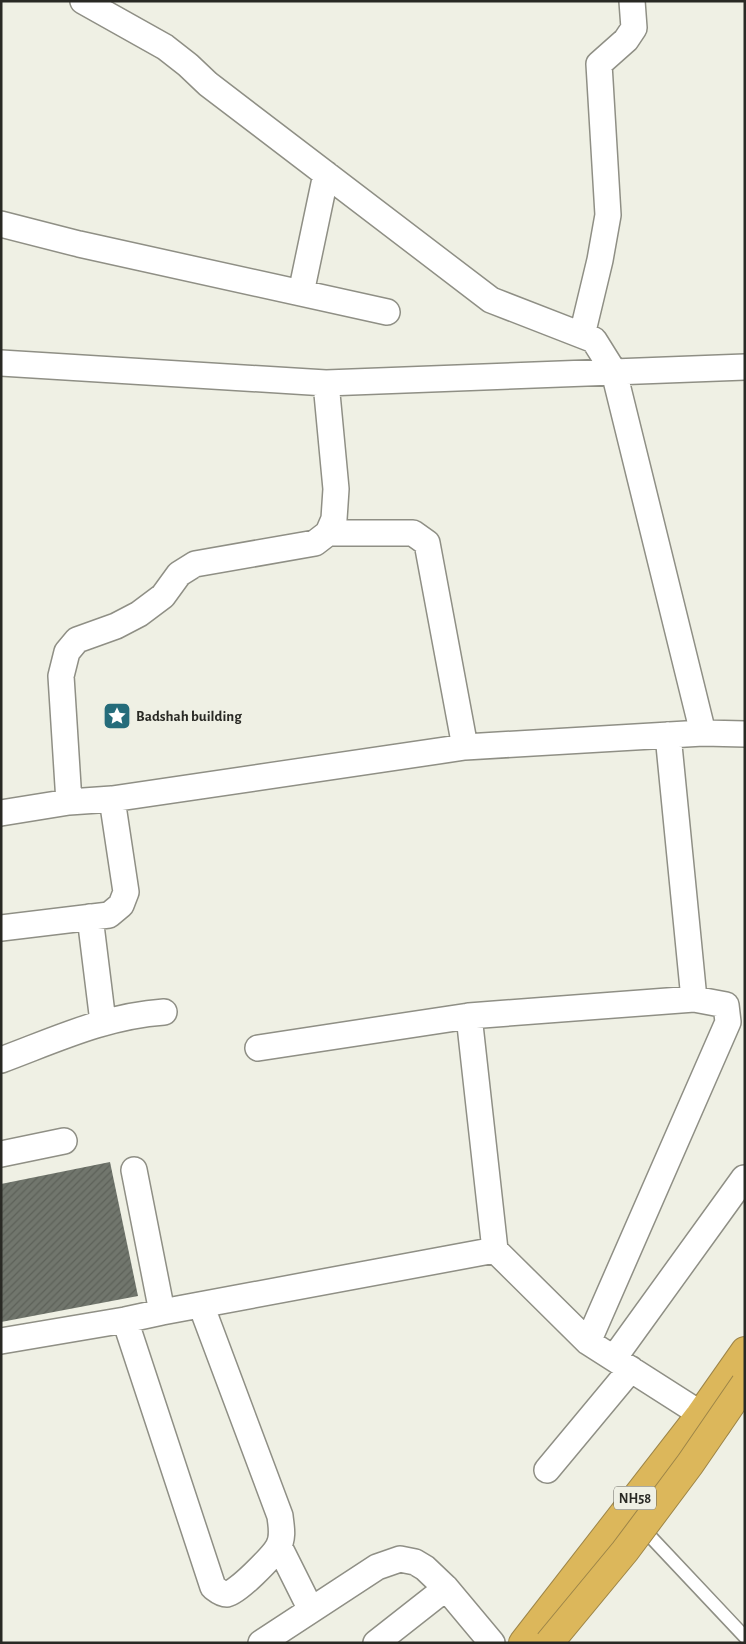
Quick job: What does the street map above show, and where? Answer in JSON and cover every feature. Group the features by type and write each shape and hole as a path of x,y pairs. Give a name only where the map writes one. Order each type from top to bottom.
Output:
{"highway":[{"name":"NH58","path":"523,1643 700,1415 745,1351"},
{"path":"549,1643 625,1551 690,1464 745,1384"},
{"name":"NH58","path":"561,1643 745,1403"},
{"path":"535,1643 675,1467 682,1455 682,1438"}],"street":[{"path":"83,1 165,47 208,84 491,300 594,340 614,372 703,734"},
{"path":"582,335 600,260 608,215 599,64 626,40 634,28 632,1"},
{"path":"301,293 326,174"},
{"path":"1,224 79,244 387,312"},
{"path":"1,363 326,383 745,367"},
{"path":"69,802 61,676 67,652 77,640 116,626 139,614 163,596 179,574 195,564 315,543 328,534 334,520 336,490 326,383"},
{"path":"328,534 413,533 427,543 465,747"},
{"path":"1,813 69,802 112,799 465,747 703,734 745,734"},
{"path":"668,736 694,999"},
{"path":"1,928 109,914 121,905 126,892 112,799"},
{"path":"90,917 103,1022"},
{"path":"258,1048 469,1016 694,999 726,1006 728,1022 588,1342"},
{"path":"1,1060 103,1022 139,1014 164,1012"},
{"path":"469,1016 495,1250 588,1342 700,1415 726,1429"},
{"path":"1,1154 64,1141"},
{"path":"134,1170 162,1312"},
{"path":"547,1470 622,1364 744,1178"},
{"path":"1,1341 125,1320 495,1250"},
{"path":"125,1320 213,1587 221,1593 228,1594 239,1588 279,1546 282,1532 280,1516 201,1305"},
{"path":"279,1546 311,1610"},
{"path":"261,1643 377,1567 400,1559 415,1562 425,1568 446,1588 492,1643"},
{"path":"376,1643 446,1588"}],"lane":[{"path":"647,1533 745,1638"}],"building":[{"path":"110,1162 138,1296 1,1322 1,1184"}],"place":[{"name":"Badshah building","path":"117,716"}]}
